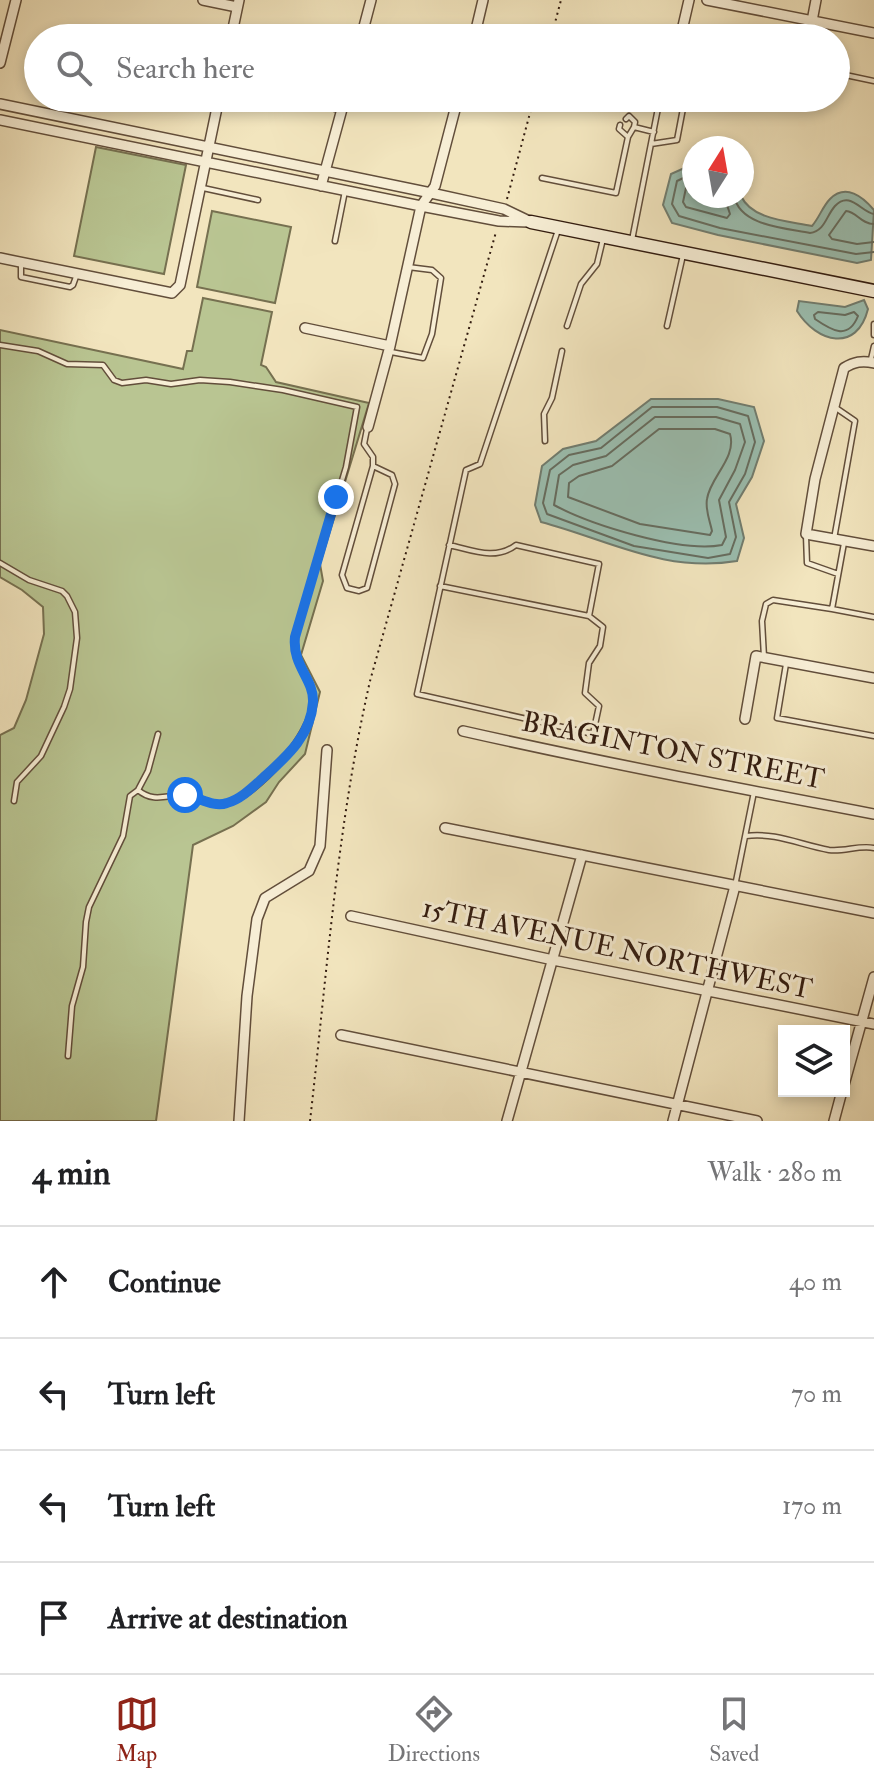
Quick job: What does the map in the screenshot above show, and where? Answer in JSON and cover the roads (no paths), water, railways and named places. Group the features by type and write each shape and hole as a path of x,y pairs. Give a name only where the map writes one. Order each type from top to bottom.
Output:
{"street":[{"path":"0,63 16,0"},
{"path":"203,0 238,4 234,24"},
{"path":"365,24 371,0"},
{"path":"477,24 483,0"},
{"path":"683,24 689,0"},
{"path":"707,0 751,4 828,24"},
{"path":"812,21 816,0"},
{"path":"850,28 874,33"},
{"path":"0,104 24,109"},
{"path":"39,112 504,209 531,222"},
{"path":"0,258 172,293 180,285 216,112"},
{"path":"321,186 341,112"},
{"path":"368,427 390,349 421,206 435,186 454,112"},
{"path":"0,120 421,206 499,221 531,222 874,291"},
{"path":"305,328 390,349"},
{"path":"872,362 853,363 844,368 815,479 806,534 874,546"},
{"path":"745,719 756,656 874,678"},
{"name":"BRAGINTON STREET","path":"463,731 606,763 661,770 708,783 874,814"},
{"path":"239,1121 247,996 257,919 265,898 309,871 320,846 327,750"},
{"path":"445,828 874,913"},
{"path":"507,1121 582,855"},
{"path":"673,1121 735,886"},
{"name":"15TH AVENUE NORTHWEST","path":"351,916 874,1024"},
{"path":"850,1062 874,977"},
{"path":"341,1035 757,1121"},
{"path":"834,1121 841,1097"}],"lane":[{"path":"850,76 874,81"},
{"path":"632,242 658,112"},
{"path":"651,144 677,140 682,112"},
{"path":"542,178 616,193 628,137 635,122 629,116 626,119"},
{"path":"620,125 619,129 628,137"},
{"path":"634,127 654,132"},
{"path":"201,188 258,200"},
{"path":"335,241 345,191"},
{"path":"440,586 589,616 603,627 600,646 589,663 585,693 599,706 593,734 417,694 440,586 466,470 480,464 559,228"},
{"path":"567,326 581,284 597,264 604,237"},
{"path":"667,326 683,253"},
{"path":"22,262 21,277 50,284 70,287 77,273"},
{"path":"390,349 423,358 432,334 441,278 432,270 406,266"},
{"path":"874,324 874,335"},
{"path":"0,345 38,351 60,362 103,365 114,380 122,383 146,380 171,384 200,380 230,382 357,407 346,467 295,637 295,658 313,699 307,728 281,762 227,804 214,804 185,795 154,798 138,790"},
{"path":"872,362 874,346"},
{"path":"545,441 544,414 552,398 562,351"},
{"path":"832,609 855,421 834,406"},
{"path":"368,427 364,444 373,457 373,466 342,575 347,588 359,591 367,588 395,484 392,475 373,466"},
{"path":"806,534 807,563 838,574"},
{"path":"449,545 492,555 505,553 516,545 599,564 589,616"},
{"path":"0,563 29,580 62,591 72,603 76,624 73,672 64,707 41,756 17,782 14,801"},
{"path":"764,657 762,621 766,604 773,600 874,617"},
{"path":"786,662 777,718 874,736"},
{"path":"68,1056 72,1006 83,967 89,907 123,836 128,799 138,790 148,771 158,734"},
{"path":"735,886 754,790"},
{"path":"746,836 770,835 829,850 874,848"}],"water":[{"path":"682,169 682,208 751,208 782,221 812,226 836,194 854,194 874,210 871,260 857,263 672,223 663,205 671,174"},
{"path":"864,300 868,309 863,323 846,337 825,336 805,322 797,311 799,301 845,307"},
{"path":"651,399 718,399 754,407 764,441 752,477 736,504 744,538 737,561 710,564 661,559 541,522 535,505 542,466 563,449 596,441"}]}
